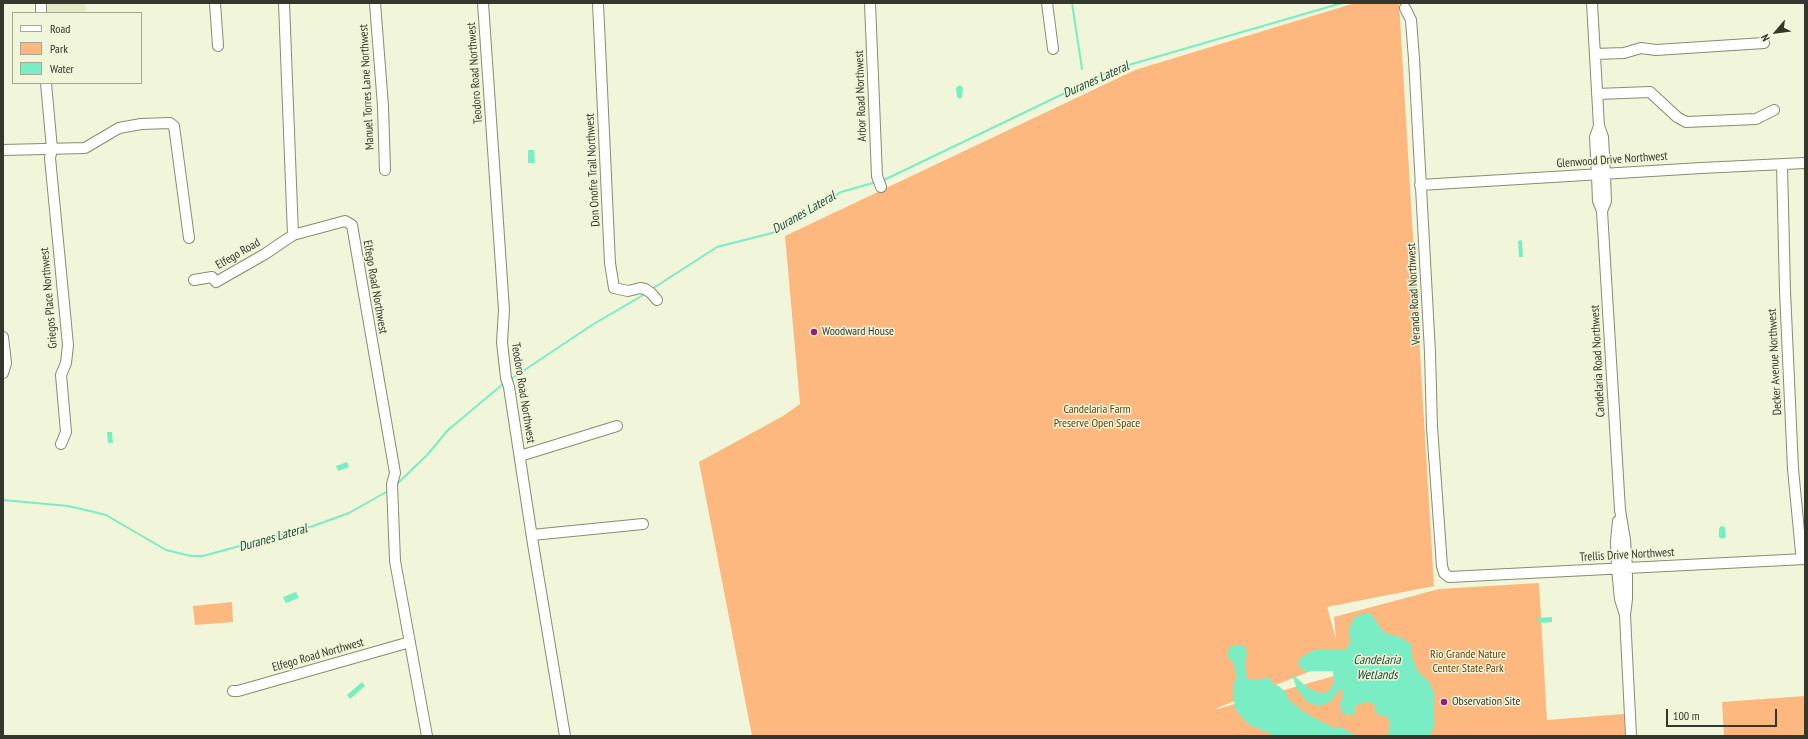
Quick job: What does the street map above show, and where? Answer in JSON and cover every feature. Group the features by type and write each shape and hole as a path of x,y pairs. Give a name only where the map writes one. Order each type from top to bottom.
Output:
{"street":[{"path":"215,3 218,46"},
{"path":"284,3 293,235"},
{"name":"Manuel Torres Lane Northwest","path":"375,3 385,170"},
{"name":"Teodoro Road Northwest","path":"483,3 504,310 502,342 506,378 509,387 565,736"},
{"name":"Don Onofre Trail Northwest","path":"598,3 610,263 614,288 628,291 640,288 652,294"},
{"name":"Arbor Road Northwest","path":"870,3 877,176 881,187"},
{"path":"1047,3 1053,49"},
{"name":"Candelaria Road Northwest","path":"1592,3 1598,126 1602,137 1601,174 1606,200 1602,211 1620,510 1625,540 1622,568 1627,599 1624,615 1631,736"},
{"name":"Veranda Road Northwest","path":"1405,8 1411,20 1430,352 1432,427 1441,558 1444,573 1450,578"},
{"path":"1595,54 1624,53 1641,48 1656,50 1764,43"},
{"name":"Griegos Place Northwest","path":"46,84 52,149 50,158 68,345 66,363 61,375 66,432 61,444"},
{"path":"1597,94 1650,92 1677,117 1686,122 1756,119 1774,110"},
{"path":"3,150 85,148 119,128 127,126 170,123 174,126 189,238"},
{"name":"Glenwood Drive Northwest","path":"1420,185 1805,163"},
{"name":"Decker Avenue Northwest","path":"1782,165 1785,291 1793,469 1801,552 1805,558"},
{"name":"Elfego Road Northwest","path":"293,235 345,221 352,225 395,473 392,484 395,561 427,736"},
{"name":"Elfego Road","path":"194,280 212,277 216,282 265,254 293,235"},
{"path":"3,337 6,363 3,373"},
{"path":"520,456 617,426"},
{"path":"532,535 643,524"},
{"name":"Trellis Drive Northwest","path":"1450,578 1805,558"},
{"name":"Elfego Road Northwest","path":"233,691 238,691 410,642"}],"shaded area":[{"path":"48,3 85,3 86,12 47,12"}],"green space":[{"name":"Candelaria Farm Preserve Open Space","path":"1355,3 1399,3 1434,586 1327,607 1336,639 1334,617 1439,589 1539,583 1547,720 1624,714 1625,736 752,736 699,462 783,416 800,404 785,236 1135,70","holes":["1339,660 1341,674 1217,709"]},
{"path":"232,602 233,622 195,625 193,606"},
{"path":"1805,696 1805,736 1724,736 1722,702"}],"water":[{"path":"960,85 963,88 962,97 960,99 957,97 956,88"},
{"path":"528,150 534,150 535,163 528,163"},
{"path":"1522,240 1523,257 1519,257 1518,241"},
{"path":"107,432 112,432 113,443 108,443"},
{"path":"347,462 349,467 338,471 336,466"},
{"path":"1721,526 1725,527 1726,537 1722,539 1719,537 1719,529"},
{"path":"296,592 299,598 286,603 283,597"},
{"name":"Candelaria Wetlands","path":"1362,614 1371,614 1382,630 1388,634 1400,637 1411,644 1412,657 1417,670 1428,681 1434,692 1434,727 1429,736 1388,736 1390,722 1387,717 1376,714 1374,704 1366,702 1356,705 1354,715 1342,714 1340,705 1343,695 1341,688 1330,702 1318,706 1307,702 1297,689 1292,674 1308,688 1319,693 1329,692 1334,682 1333,671 1305,671 1298,665 1300,658 1314,650 1346,650 1350,642 1349,629 1354,618"},
{"path":"1552,617 1552,622 1539,623 1538,618"},
{"path":"1234,645 1243,645 1247,650 1245,667 1247,678 1251,680 1260,680 1266,677 1272,680 1272,684 1279,686 1286,693 1289,700 1307,714 1332,727 1343,728 1356,736 1271,736 1271,734 1250,725 1242,718 1235,708 1233,694 1234,682 1237,678 1232,659 1228,659 1228,649"},
{"path":"362,682 365,686 350,699 347,695"}],"waterway":[{"path":"1072,3 1082,69"},
{"name":"Duranes Lateral","path":"884,180 1115,69 1342,3"},
{"name":"Duranes Lateral","path":"652,289 717,247 776,232 841,192 873,183"},
{"name":"Duranes Lateral","path":"511,379 592,325 645,294"},
{"name":"Duranes Lateral","path":"395,486 428,454 448,430 503,384"},
{"name":"Duranes Lateral","path":"3,500 68,506 106,515 166,550 191,556 203,556 313,526 349,513 388,491"}],"place":[{"name":"Woodward House","path":"814,332"},
{"name":"Observation Site","path":"1444,702"}],"park label":[{"name":"Rio Grande Nature Center State Park","path":"1468,662"}]}
